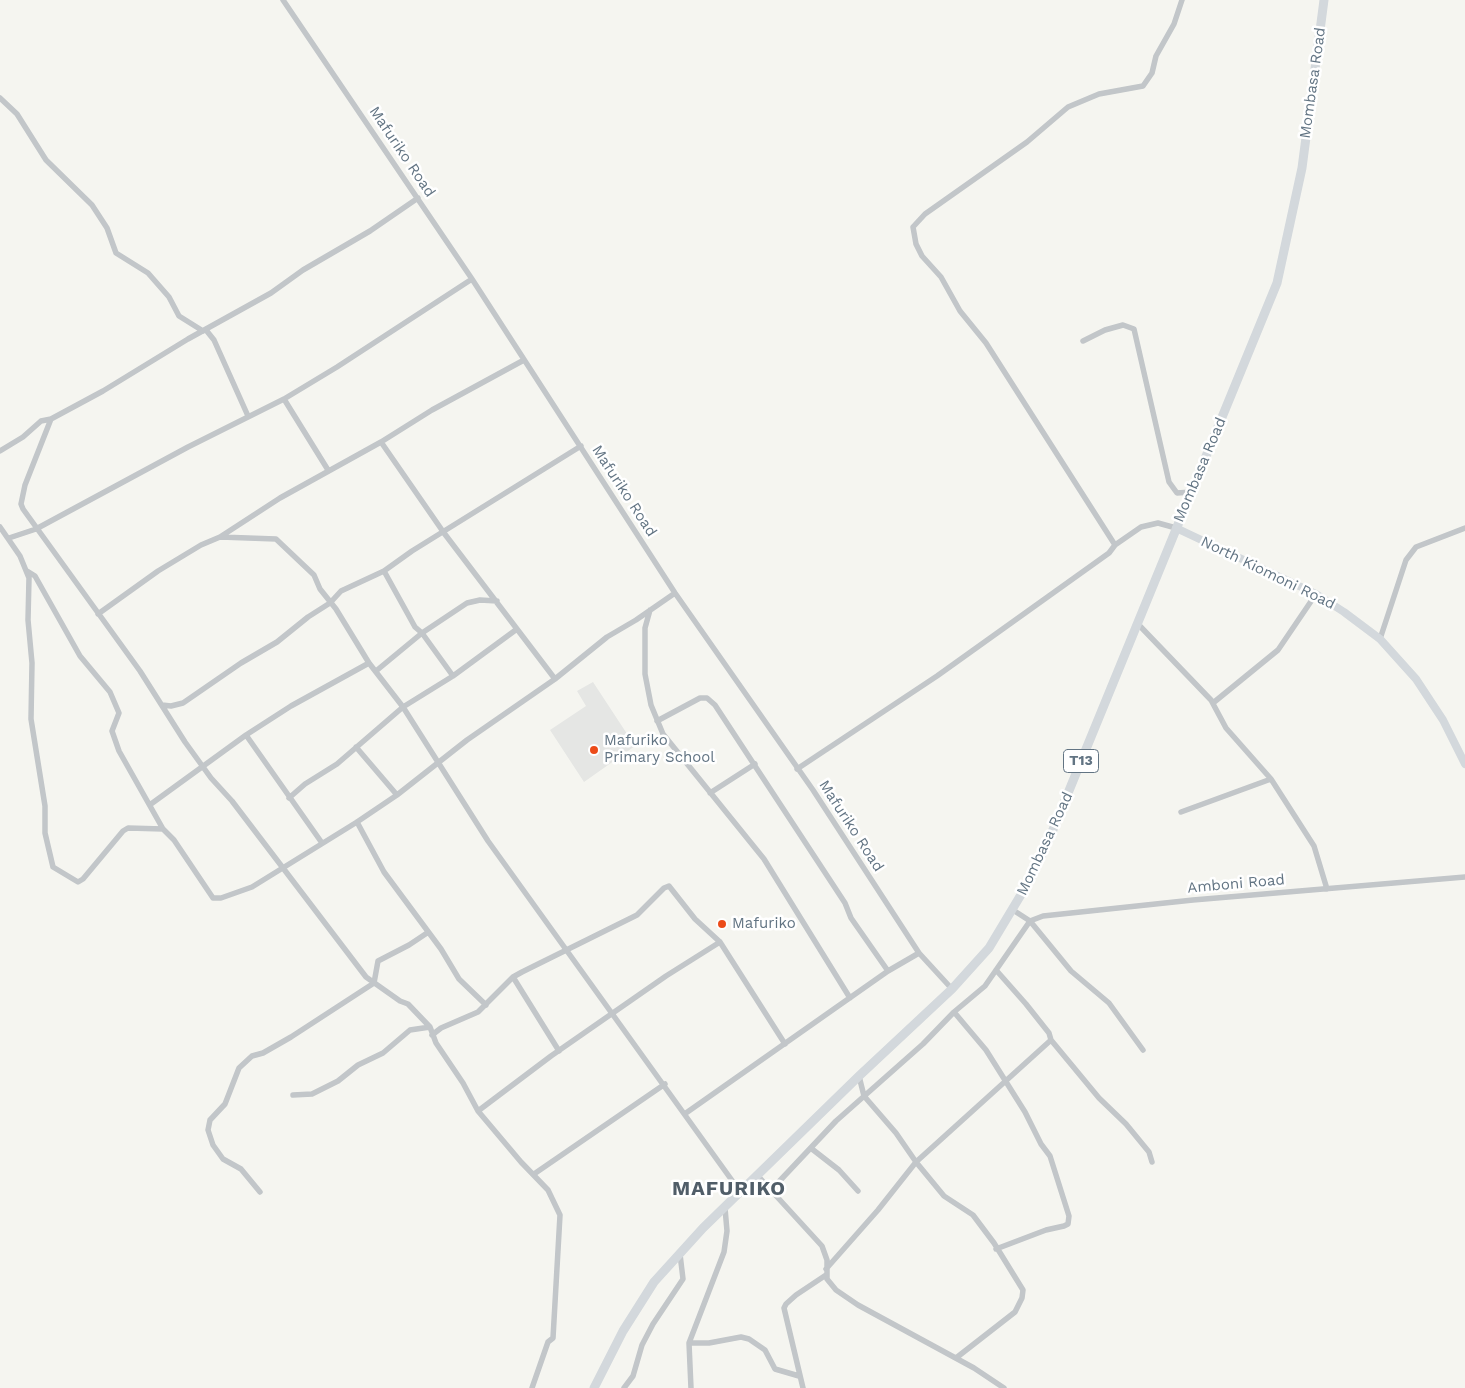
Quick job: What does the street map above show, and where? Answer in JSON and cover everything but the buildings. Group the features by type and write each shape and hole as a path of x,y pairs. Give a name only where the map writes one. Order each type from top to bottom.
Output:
{"highway":[{"name":"Mombasa Road","path":"594,1388 631,1318 654,1282 725,1208 858,1076 952,990 989,948 1013,910 1050,837 1277,283 1302,168 1324,0"}],"main road":[{"name":"North Kiomoni Road","path":"1176,528 1316,594 1380,638 1416,679 1443,720 1465,764"}],"street":[{"name":"Mafuriko Road","path":"283,0 472,279 675,593 813,790 918,953 952,990"},
{"path":"1115,546 986,343 960,311 941,277 922,256 916,244 913,226 924,214 1027,142 1068,107 1099,94 1143,86 1152,73 1156,56 1174,24 1182,0"},
{"path":"0,98 17,114 46,160 92,204 107,228 116,253 148,272 169,297 179,316 204,331 214,340 248,416"},
{"path":"0,451 23,437 41,421 51,419 271,293 418,198"},
{"path":"9,538 36,529 248,416 284,399 337,367 472,279"},
{"path":"1083,341 1105,330 1123,325 1134,328 1141,348 1169,482 1177,493 1191,492"},
{"path":"98,614 158,571 220,537 328,470 381,442 432,410 524,360"},
{"path":"284,399 328,470"},
{"path":"51,419 25,485 21,504 36,529 140,671 202,765 232,801 282,869 366,977 400,1001 408,1004 430,1026 432,1035 447,1062 463,1083 478,1110 548,1190 560,1215 553,1338 548,1342 532,1388"},
{"path":"381,442 444,533 555,679"},
{"path":"162,705 171,706 183,703 241,663 270,647 308,617 330,603 342,591 384,571 581,446"},
{"path":"797,769 937,676 1109,553 1115,546 1141,527 1158,523 1176,528"},
{"path":"0,527 9,538 29,578 28,620 32,663 30,719 45,806 45,833 53,867 78,882 83,879 123,831 128,828 163,829"},
{"path":"1380,638 1406,560 1411,553 1416,547 1465,528"},
{"path":"220,537 276,539 314,574 330,603 336,609 369,663 402,707 488,841 614,1013 741,1192"},
{"path":"27,571 35,576 80,656 110,692 119,713 112,731 119,751 163,829 174,840 213,898 221,898 252,887 357,822 397,795 466,740 555,679 607,637 675,593"},
{"path":"384,571 415,627 422,633 452,676"},
{"path":"1213,703 1278,650 1316,594"},
{"path":"376,671 422,633 467,603 480,600 497,601"},
{"path":"650,610 645,628 645,674 651,705 663,734 764,859 850,998"},
{"path":"1137,623 1213,703 1226,728 1271,778 1314,846 1327,889"},
{"path":"289,798 305,784 337,764 402,707 452,676 516,629"},
{"path":"150,804 246,735 292,706 369,663"},
{"path":"658,721 674,714 692,701 700,698 707,698 715,705 845,903 851,918 888,972"},
{"path":"246,735 322,843"},
{"path":"356,747 397,795"},
{"path":"710,793 754,764"},
{"path":"1181,812 1271,778"},
{"path":"357,822 384,872 427,933 441,949 459,979 486,1005"},
{"name":"Amboni Road","path":"1030,921 1043,916 1174,902 1465,877"},
{"path":"432,1035 441,1028 468,1018 486,1005 513,977 637,915 664,888 669,886 695,919 720,942 785,1044"},
{"path":"1013,910 1030,921 1071,971 1109,1003 1143,1050"},
{"path":"772,1189 812,1149 836,1121 923,1044 954,1012 985,986 1030,921"},
{"path":"260,1192 241,1169 223,1159 208,1130 210,1120 225,1104 239,1068 247,1061 291,1037 374,983 378,961 427,933"},
{"path":"478,1110 666,976 720,942"},
{"path":"686,1113 850,998 918,953"},
{"path":"996,970 1049,1033 1051,1040 1149,1152 1152,1162"},
{"path":"513,977 559,1051"},
{"path":"954,1012 986,1050 1006,1080 1041,1144 1050,1156 1070,1219 1064,1226 1046,1230 996,1249"},
{"path":"293,1095 312,1094 338,1080 358,1065 387,1050 406,1033 430,1026"},
{"path":"803,1388 784,1308 788,1302 826,1272 916,1162 1051,1040"},
{"path":"858,1076 864,1096 896,1132 916,1162 944,1196 973,1215 994,1242 996,1249 1023,1290 1022,1298 1015,1312 956,1358"},
{"path":"534,1174 665,1084"},
{"path":"812,1149 839,1170 858,1191"},
{"path":"758,1176 772,1189 822,1246 827,1260 826,1272 836,1290 858,1305 956,1358 1004,1388"},
{"path":"691,1388 689,1343 724,1252 727,1231 725,1208"},
{"path":"624,1388 634,1376 642,1345 653,1324 684,1279 680,1254"},
{"path":"689,1343 709,1343 741,1338 749,1339 766,1350 775,1369 799,1376"}],"shaded area":[{"name":"Mafuriko Primary School","path":"593,682 635,746 584,782 550,730 586,706 577,691"}],"place":[{"name":"Mafuriko Primary School","path":"594,750"},
{"name":"Mafuriko","path":"722,924"}],"district":[{"name":"MAFURIKO","path":"729,1189"}]}
